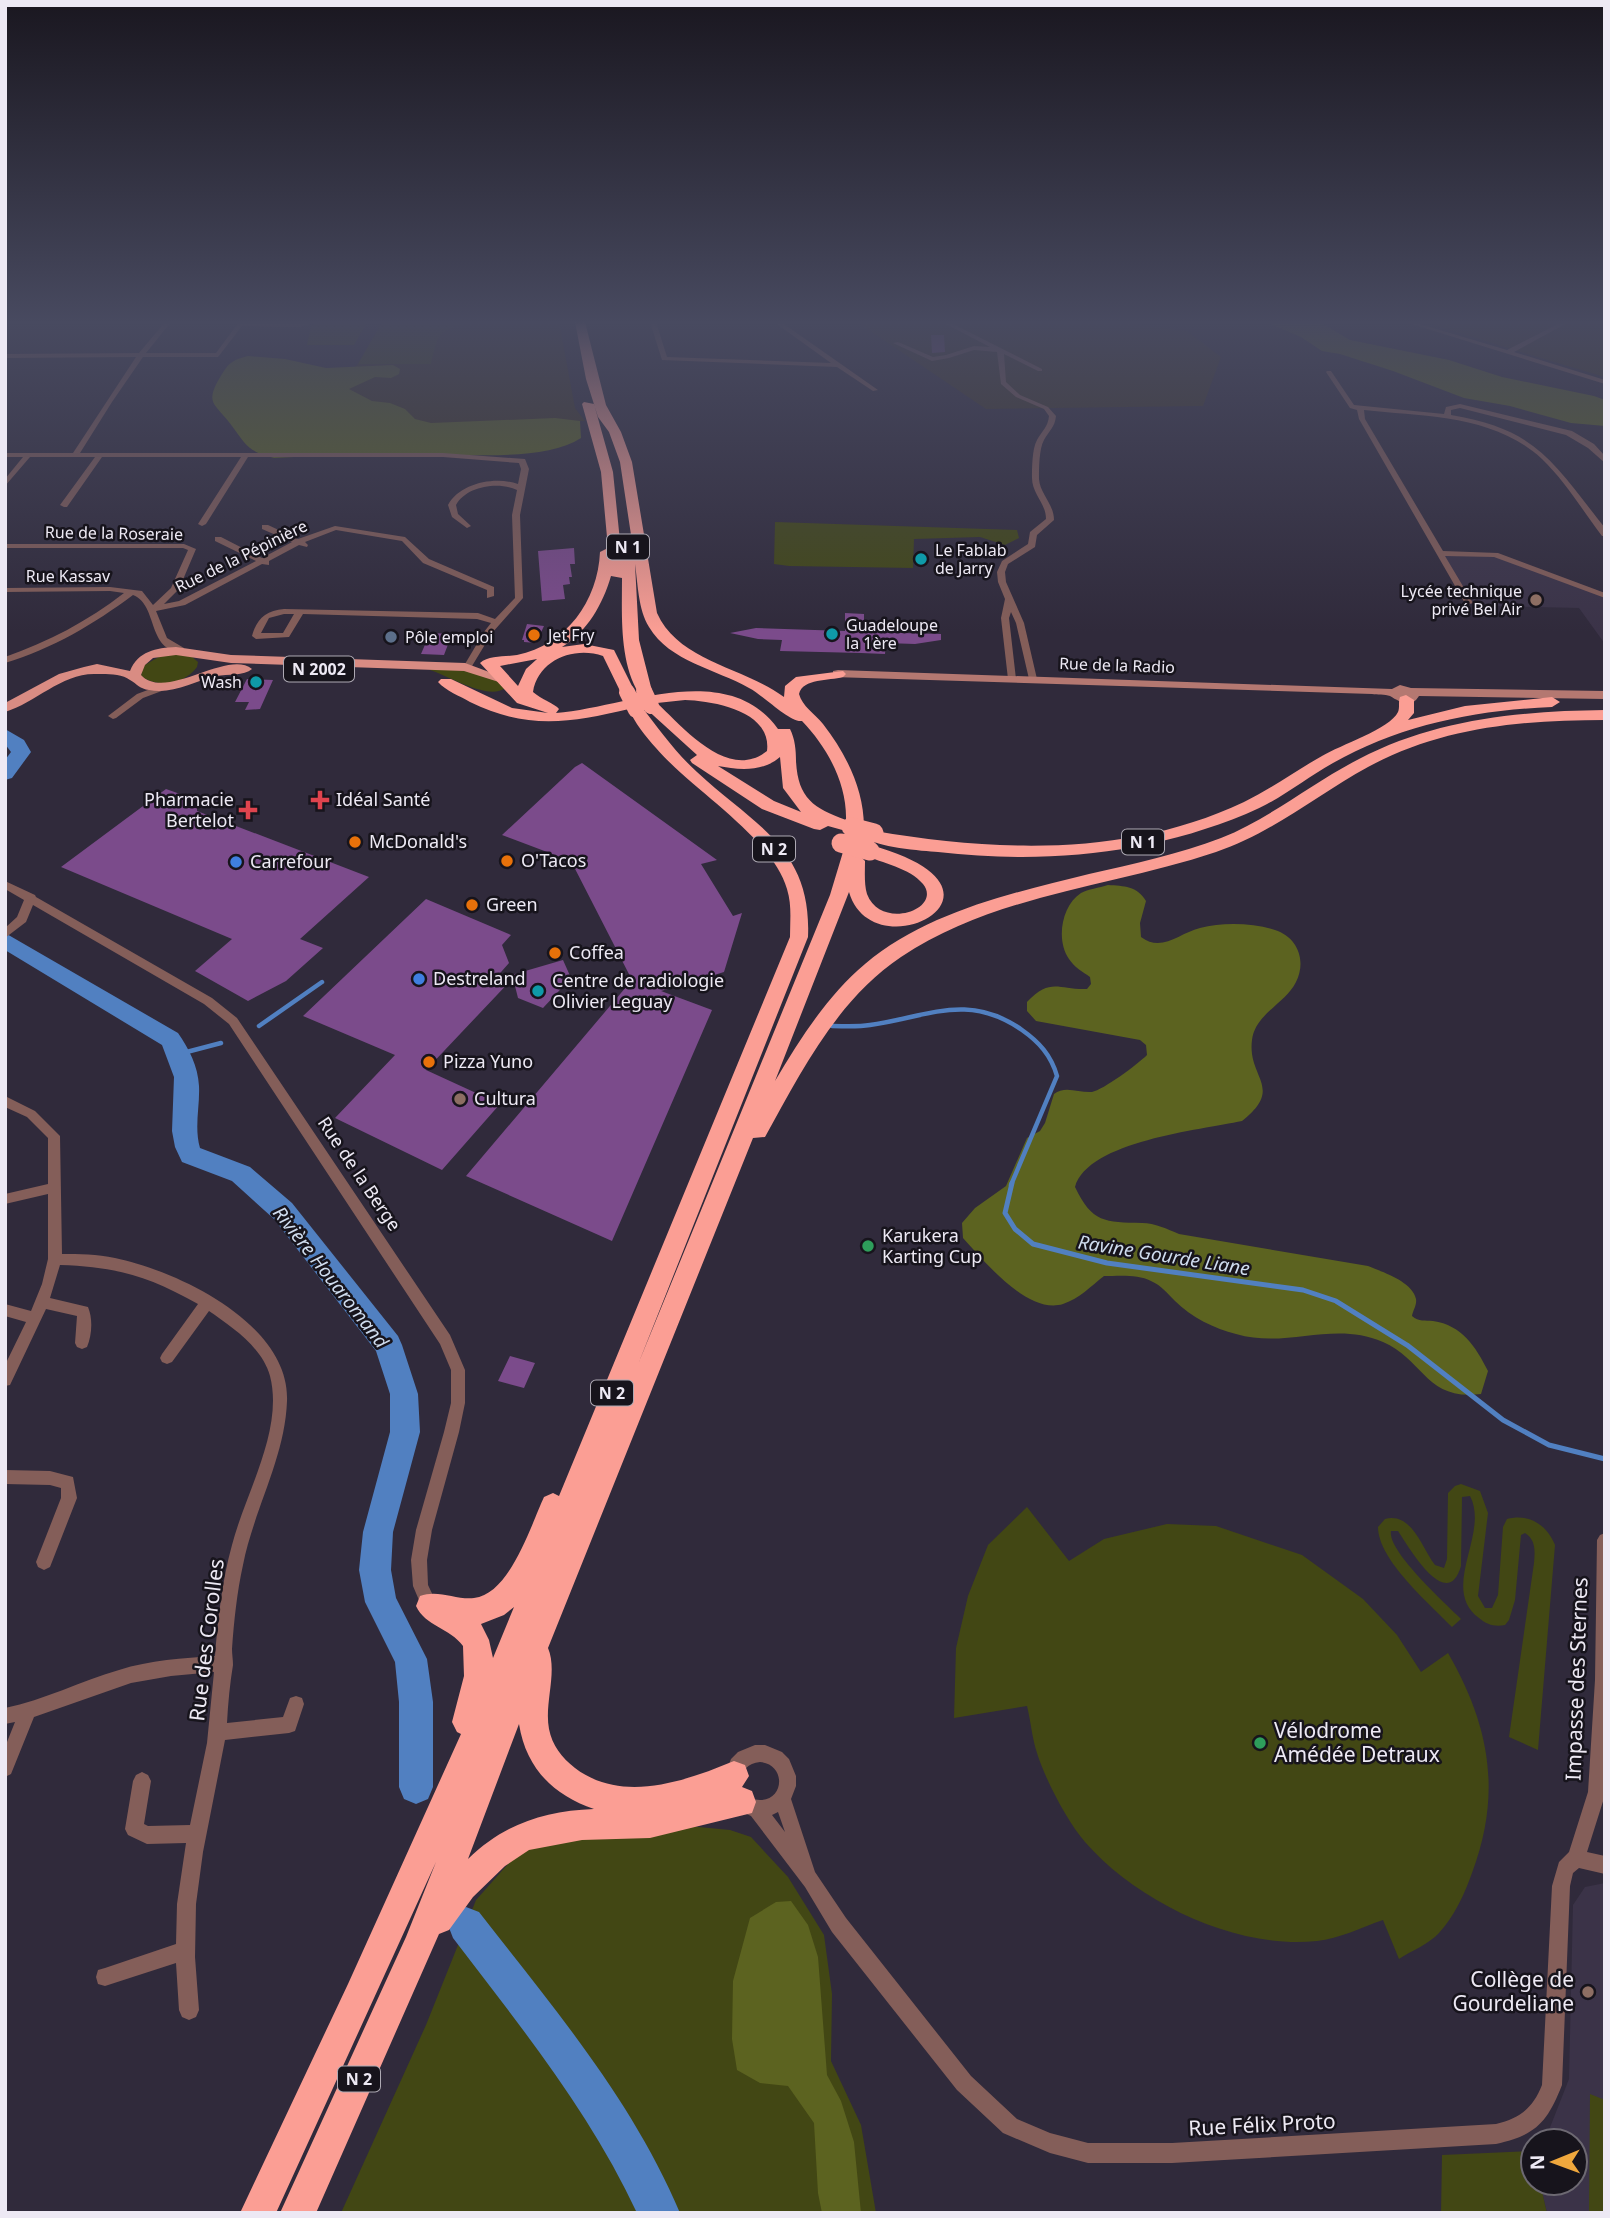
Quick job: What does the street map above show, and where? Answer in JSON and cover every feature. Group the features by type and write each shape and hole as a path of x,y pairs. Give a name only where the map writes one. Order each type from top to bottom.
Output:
{"highway":[{"name":"N 1","path":"594,426 600,444 609,501 627,692 644,702 688,752 730,782 785,812 859,838 972,852 1033,854 1099,850 1154,840 1243,809 1327,760 1388,730 1474,708 1538,702 1605,703"},
{"name":"N 1","path":"606,426 624,496 632,648 644,702 664,745 695,771 752,807 859,838 979,865 1083,864 1170,851 1267,820 1366,761 1415,739 1449,729 1534,717 1605,715"},
{"path":"612,426 626,462 650,613 657,629 682,650 749,681 783,704 824,743 840,767 852,796"},
{"path":"488,663 541,654 567,639 582,623 606,574 609,501"},
{"path":"446,682 486,696 499,696 507,685 550,657 569,650 591,647 603,650 613,658 627,692"},
{"path":"488,663 523,700 541,707 578,709 677,691 698,690 725,695 758,709 778,723 787,740 789,780 795,795 811,812 859,838 920,872 930,880 936,893 928,910 912,920 895,921 868,910 858,893 859,838"},
{"path":"533,670 525,682 525,693 541,707"},
{"path":"838,674 801,680 793,686 791,694 793,701 835,751 852,796"},
{"path":"446,682 499,709 547,718 664,696 695,695 718,698 745,708 766,723 776,737 775,752 764,761 752,764 730,764 718,760 689,743 644,702"},
{"path":"677,691 727,689 773,706 795,721 826,752 852,796"},
{"path":"1388,730 1406,713 1404,695"},
{"name":"N 2","path":"258,2213 408,1892 463,1766 640,1325 793,957 801,923 799,894 780,857 763,838 698,782 664,745"},
{"name":"N 2","path":"298,2213 419,1945 538,1638 839,895 859,838 852,796"},
{"path":"723,1186 786,1080 839,1003 864,975 894,952 925,934 1001,903 1135,870 1213,847 1246,834 1267,820"},
{"path":"430,1606 481,1611 503,1599 518,1581 640,1325"},
{"path":"408,1892 436,1796 474,1705 477,1688 478,1663 474,1638 468,1630 430,1606"},
{"path":"538,1638 534,1728 541,1751 558,1775 590,1796 618,1802 652,1802 694,1793 744,1796"},
{"path":"419,1945 462,1886 494,1855 523,1836 582,1825 650,1823 744,1796"},
{"path":"246,2213 360,1996"}],"main road":[{"path":"5,708 64,677 115,663 181,650 198,654 204,663 190,679 164,687 137,682 135,669 147,658"},
{"name":"N 2002","path":"198,654 231,659 488,663"},
{"path":"374,663 466,667 507,685"},
{"name":"N 2002","path":"190,679 237,669 287,669 408,671 446,682"},
{"path":"88,670 114,671 134,676"}],"street":[{"path":"76,454 93,426"},
{"path":"1033,679 1020,623 1002,582 1002,568 1005,563 1032,545 1033,534 1050,520 1048,506 1035,480 1040,454 1039,442 1050,426"},
{"path":"1366,426 1469,603"},
{"path":"1480,426 1500,430 1534,450 1550,464 1605,534"},
{"path":"1540,426 1563,431 1586,442 1605,461"},
{"path":"5,454 443,455 498,458 524,463 516,515 519,598 496,622 469,664"},
{"path":"5,484 29,454"},
{"path":"64,505 101,454"},
{"path":"202,524 246,455"},
{"path":"467,526 454,514 453,509 455,500 466,490 499,483 515,484 520,488"},
{"path":"265,527 302,544"},
{"name":"Rue de la Pépinière","path":"153,609 182,603 327,530 341,527 405,539 426,561 491,589 491,596"},
{"path":"218,539 264,562"},
{"name":"Rue de la Roseraie","path":"5,546 184,546 192,549 175,589 153,609"},
{"path":"1440,553 1495,555 1604,595"},
{"name":"Rue de la Pépinière","path":"155,621 264,562"},
{"name":"Rue Kassav","path":"5,590 110,589 143,596 153,609"},
{"name":"Rue Kassav","path":"5,660 61,639 89,623 131,592"},
{"path":"1010,597 1005,618 1012,680"},
{"path":"153,609 158,635 171,647 181,650"},
{"path":"300,611 286,635 256,636 264,616 269,612 300,611 478,616 496,622"},
{"path":"147,658 158,635"},
{"path":"480,646 488,663"},
{"name":"Rue de la Radio","path":"838,674 1372,690 1404,695 1605,695"},
{"path":"113,716 140,696 164,687"},
{"name":"Rue de la Berge","path":"5,884 208,1001 233,1021 452,1352 459,1375 459,1399 418,1560 420,1589 430,1606"},
{"path":"9,932 25,915 31,897"},
{"path":"5,1101 31,1114 54,1136 55,1259 42,1302 5,1380"},
{"path":"5,1199 53,1188"},
{"name":"Rue des Corolles","path":"55,1259 117,1264 156,1276 207,1303 248,1332 270,1356 277,1377 279,1396 272,1451 235,1563 217,1732 190,1868 184,1951 189,2010"},
{"path":"42,1302 83,1311 85,1319 82,1343"},
{"path":"167,1359 207,1303"},
{"path":"5,1310 35,1318"},
{"path":"5,1477 50,1478 68,1482 69,1498 44,1562"},
{"name":"Impasse des Sternes","path":"1576,1858 1597,1792 1605,1540"},
{"path":"5,1716 28,1712 120,1677 161,1669 225,1663"},
{"path":"217,1732 289,1726 296,1704"},
{"path":"5,1768 28,1712"},
{"path":"768,1752 781,1762 787,1779 782,1798 811,1881 744,1796 746,1756 768,1752"},
{"path":"142,1781 134,1829 147,1835 198,1834"},
{"path":"744,1796 767,1809 782,1798"},
{"path":"1576,1858 1605,1865"},
{"name":"Rue Félix Proto","path":"811,1881 839,1925 964,2083 1010,2126 1050,2143 1088,2153 1172,2153 1496,2134 1521,2129 1542,2110 1552,2085 1561,1885 1565,1868 1576,1858"},
{"path":"105,1978 184,1951"}],"shaded area":[{"name":"Lycée technique privé Bel Air","path":"1440,553 1495,555 1605,596 1605,644 1579,608 1485,606 1469,603"},
{"name":"Collège de Gourdeliane","path":"1605,1883 1605,2213 1547,2213 1543,2197 1589,2197 1589,2127 1550,2127 1569,2079 1573,1905 1585,1887"}],"green space":[{"path":"231,426 580,426 581,438 541,452 517,454 393,453 274,458 248,447"},
{"path":"775,522 1017,530 1019,538 1005,545 980,537 914,539 913,568 789,566 774,564"},
{"path":"164,654 190,655 198,662 197,667 185,678 170,683 155,682 141,676 143,666"},
{"path":"432,667 488,674 505,688 489,692 479,690 430,670"},
{"path":"1108,885 1130,888 1139,892 1146,901 1140,923 1141,937 1149,941 1163,943 1192,930 1209,926 1257,926 1283,933 1289,938 1298,950 1300,966 1291,990 1264,1016 1254,1031 1252,1053 1263,1090 1255,1109 1242,1121 1148,1140 1122,1148 1101,1159 1084,1171 1075,1187 1087,1208 1109,1221 1152,1224 1179,1234 1368,1266 1388,1274 1403,1282 1413,1293 1416,1301 1412,1316 1420,1320 1443,1323 1467,1338 1488,1371 1481,1394 1463,1395 1448,1391 1427,1377 1397,1350 1364,1336 1328,1334 1255,1338 1228,1332 1196,1317 1158,1285 1140,1277 1104,1276 1069,1302 1050,1305 1036,1302 1008,1284 963,1238 962,1223 975,1208 1006,1186 1027,1138 1040,1131 1045,1123 1054,1094 1063,1090 1097,1090 1147,1055 1146,1045 1140,1040 1036,1021 1027,1011 1027,1002 1035,994 1049,987 1087,989 1091,984 1090,977 1073,964 1065,952 1063,924 1074,899 1081,893"},
{"path":"1461,1484 1480,1491 1488,1513 1478,1596 1485,1608 1492,1608 1498,1595 1503,1527 1507,1519 1523,1518 1536,1522 1552,1538 1555,1545 1538,1750 1509,1737 1534,1563 1531,1539 1525,1533 1521,1535 1515,1600 1509,1620 1505,1625 1498,1626 1479,1618 1468,1606 1464,1592 1464,1576 1474,1527 1470,1496 1462,1497 1461,1566 1455,1579 1447,1583 1437,1580 1428,1572 1398,1531 1391,1531 1392,1540 1407,1563 1461,1619 1452,1627 1407,1581 1386,1553 1380,1540 1378,1527 1385,1519 1402,1521 1415,1533 1435,1565 1444,1568 1447,1559 1448,1493"},
{"name":"Vélodrome Amédée Detraux","path":"1027,1507 1069,1561 1104,1539 1167,1524 1216,1526 1302,1555 1363,1599 1397,1635 1421,1672 1448,1653 1474,1707 1487,1760 1489,1787 1487,1815 1472,1873 1454,1912 1435,1937 1399,1959 1383,1920 1325,1940 1286,1942 1254,1938 1190,1917 1132,1884 1107,1864 1078,1833 1045,1775 1034,1742 1027,1706 954,1718 956,1648 968,1596 988,1545"},
{"path":"688,1826 730,1830 751,1837 788,1877 824,1935 832,1994 831,2061 861,2125 876,2213 341,2213 426,2025 476,1900 516,1855 546,1842"},
{"path":"791,1901 808,1925 818,1957 827,2075 841,2101 854,2142 861,2213 822,2213 818,2193 814,2123 788,2086 760,2083 737,2070 732,2039 733,1981 750,1918 776,1902"},
{"path":"1590,2094 1605,2100 1605,2213 1589,2213"},
{"path":"1519,2152 1519,2197 1543,2197 1547,2213 1441,2213 1442,2155"}],"building":[{"path":"574,548 575,564 570,564 570,584 563,585 565,599 542,601 538,551"},
{"name":"Guadeloupe la 1ère","path":"845,613 864,614 864,632 941,634 941,640 915,644 886,643 885,654 780,651 782,640 758,639 730,633 756,628 845,631"},
{"name":"Jet Fry","path":"527,624 544,626 536,643 522,640"},
{"path":"430,633 452,634 444,655 421,654"},
{"path":"247,679 273,680 260,709 245,710 249,702 235,702"},
{"path":"582,763 717,860 701,864 733,916 742,913 724,972 661,991 712,1010 612,1241 466,1176 632,980 571,861 502,835"},
{"path":"166,789 197,800 197,811 369,877 300,939 323,948 286,981 248,1001 195,971 232,939 61,867"},
{"path":"426,899 511,935 502,945 509,963 494,980 563,960 571,978 543,1008 518,998 513,978 426,1070 500,1104 442,1170 335,1118 395,1055 303,1016"},
{"path":"510,1356 535,1363 524,1388 498,1381"}],"waterway":[{"name":"Rivière Houaromand","path":"5,735 17,744 21,752 5,774"},
{"name":"Rivière Houaromand","path":"5,940 170,1039 185,1070 187,1090 184,1131 191,1155 241,1174 283,1211 388,1345 404,1394 405,1432 378,1532 375,1570 381,1602 411,1659 416,1702 416,1787"},
{"name":"Ravine Gourde Liane","path":"259,1026 322,982"},
{"name":"Ravine Gourde Liane","path":"832,1026 865,1026 947,1010 965,1010 983,1012 1002,1019 1034,1039 1048,1055 1057,1076 1011,1185"},
{"name":"Ravine Gourde Liane","path":"179,1054 221,1043"},
{"name":"Ravine Gourde Liane","path":"1012,1183 1005,1213 1015,1229 1033,1244 1107,1263 1303,1290 1336,1301 1407,1345 1503,1420 1549,1445 1605,1459"},
{"name":"Rivière Houaromand","path":"466,1925 573,2063 639,2171 659,2213"}],"place":[{"name":"Le Fablab de Jarry","path":"921,559"},
{"name":"Lycée technique privé Bel Air","path":"1536,600"},
{"name":"Guadeloupe la 1ère","path":"832,634"},
{"name":"Jet Fry","path":"534,635"},
{"name":"Pôle emploi","path":"391,637"},
{"name":"Wash","path":"256,682"},
{"name":"Idéal Santé","path":"320,800"},
{"name":"Pharmacie Bertelot","path":"248,810"},
{"name":"McDonald's","path":"355,842"},
{"name":"O'Tacos","path":"507,861"},
{"name":"Carrefour","path":"236,862"},
{"name":"Green","path":"472,905"},
{"name":"Coffea","path":"555,953"},
{"name":"Destreland","path":"419,979"},
{"name":"Centre de radiologie Olivier Leguay","path":"538,991"},
{"name":"Pizza Yuno","path":"429,1062"},
{"name":"Cultura","path":"460,1099"},
{"name":"Karukera Karting Cup","path":"868,1246"},
{"name":"Vélodrome Amédée Detraux","path":"1260,1743"},
{"name":"Collège de Gourdeliane","path":"1588,1992"}]}
